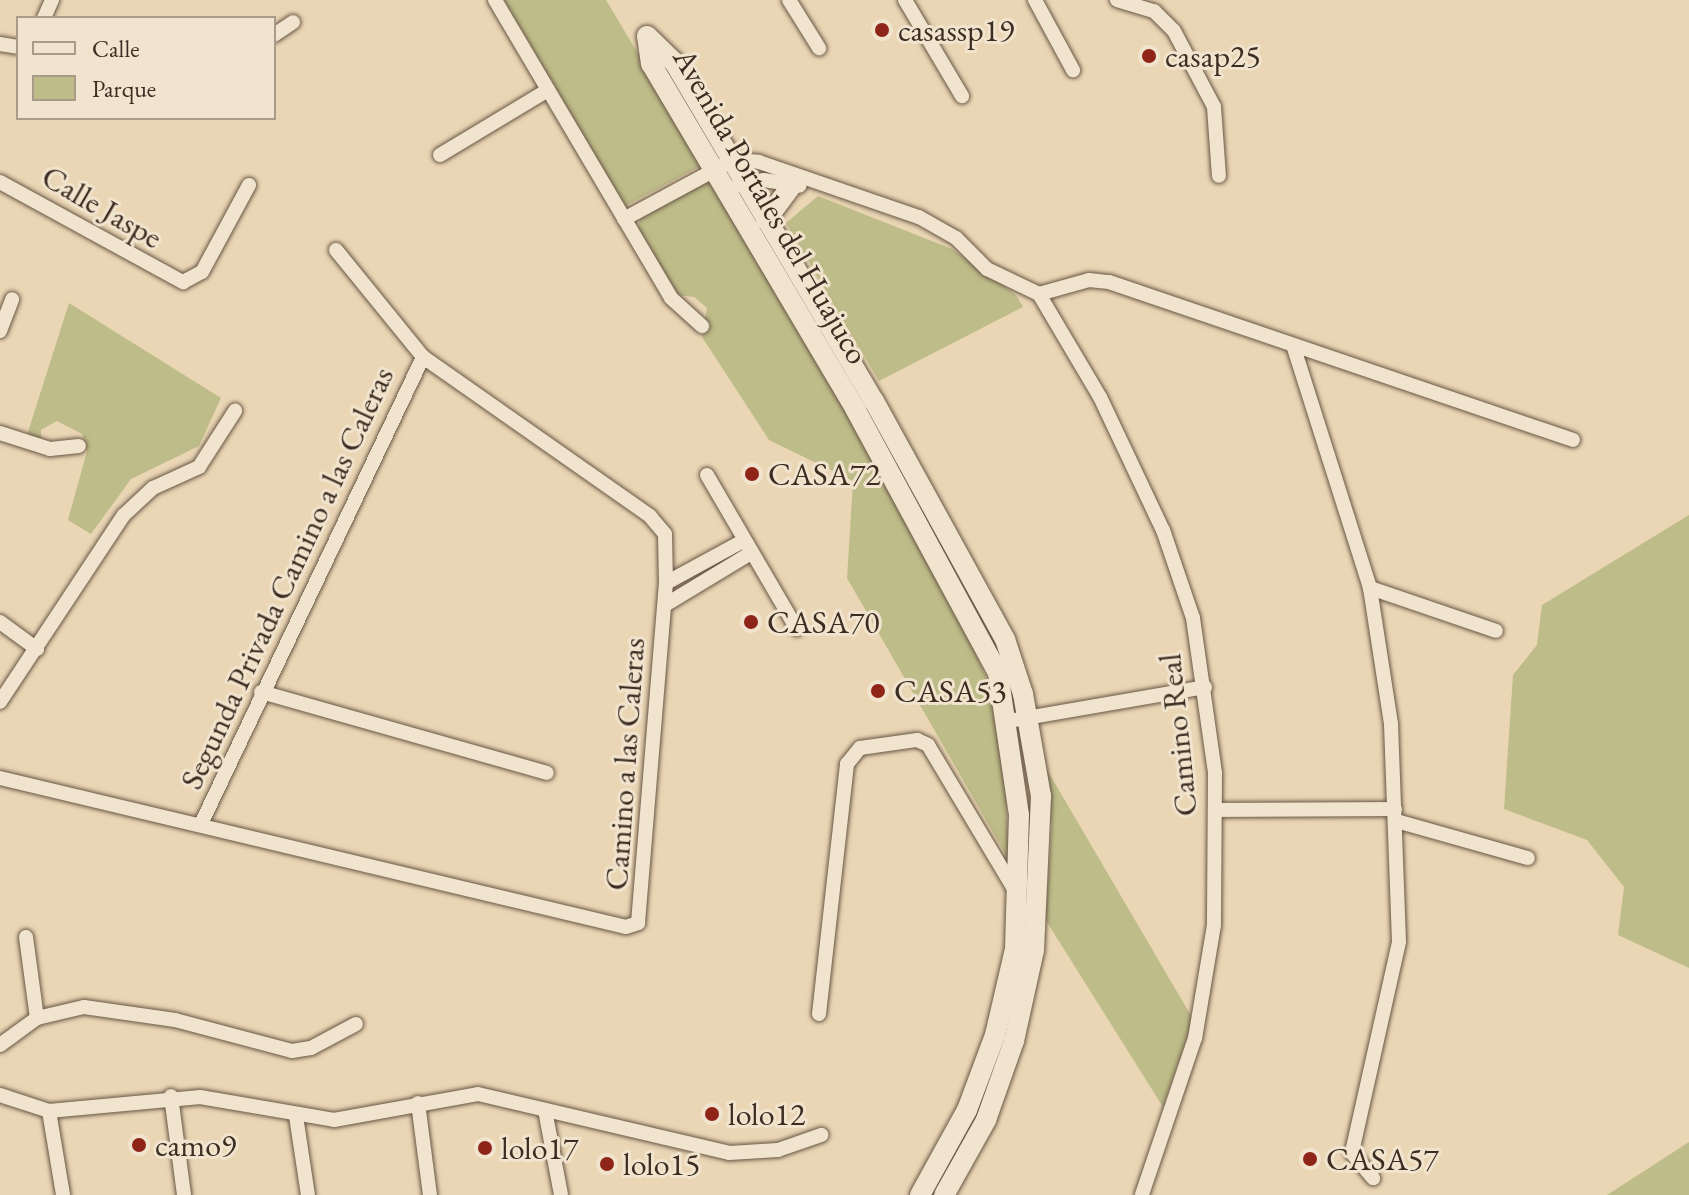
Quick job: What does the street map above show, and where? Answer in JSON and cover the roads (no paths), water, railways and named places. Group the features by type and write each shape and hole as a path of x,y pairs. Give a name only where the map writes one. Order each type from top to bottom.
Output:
{"street":[{"path":"495,0 671,298 702,326"},
{"path":"789,0 819,48"},
{"path":"905,0 962,96"},
{"path":"1035,0 1073,70"},
{"path":"1117,0 1154,11 1174,31 1214,107 1219,176"},
{"path":"276,34 293,22"},
{"name":"Avenida Portales del Huajuco","path":"920,1195 967,1110 995,1035 1015,949 1019,815 1009,721 998,673 980,631 736,186 733,160 674,62 647,36 651,64 714,169 736,186 766,220 979,589 1005,639 1030,719 1041,796 1034,950 1014,1041 986,1120 944,1195"},
{"path":"440,155 548,90"},
{"path":"624,219 733,160 759,162 940,227 987,269 1039,294 1100,280 1573,440"},
{"name":"Calle Jaspe","path":"0,182 176,282 189,281 202,272 249,185"},
{"path":"736,186 820,182"},
{"path":"766,220 792,185"},
{"name":"Camino a las Caleras","path":"0,778 633,926 642,917 668,542 656,522 423,357 336,250"},
{"name":"Camino Real","path":"1039,294 1100,397 1163,530 1193,618 1205,687 1217,810 1214,925 1195,1038 1142,1195"},
{"path":"0,331 12,299"},
{"path":"1293,345 1370,588 1391,724 1399,942 1352,1153 1373,1178"},
{"name":"Segunda Privada Camino a las Caleras","path":"201,824 261,692 423,357"},
{"path":"0,702 124,515 153,488 199,467 235,411"},
{"path":"0,433 50,449 79,446"},
{"path":"707,475 797,629"},
{"path":"666,583 747,547"},
{"path":"665,605 747,547"},
{"path":"1370,588 1496,631"},
{"path":"0,622 37,649"},
{"path":"1009,721 1205,687"},
{"path":"261,692 547,773"},
{"path":"819,1014 847,764 860,748 917,740 928,745 1018,894 1038,906"},
{"path":"1217,810 1395,815 1528,858"},
{"path":"26,937 37,1018"},
{"path":"0,1045 37,1018 101,1007 175,1020 292,1051 311,1048 356,1024"},
{"path":"0,1095 49,1111 171,1096 200,1097 296,1116 334,1120 478,1094 739,1154 778,1150 821,1135"},
{"path":"171,1096 184,1195"},
{"path":"418,1103 430,1195"},
{"path":"545,1110 561,1195"},
{"path":"49,1111 63,1195"},
{"path":"296,1116 308,1195"}],"place":[{"name":"casassp19","path":"882,30"},
{"name":"casap25","path":"1149,56"},
{"name":"CASA72","path":"752,474"},
{"name":"CASA70","path":"751,622"},
{"name":"CASA53","path":"878,691"},
{"name":"lolo12","path":"712,1114"},
{"name":"camo9","path":"139,1145"},
{"name":"lolo17","path":"485,1148"},
{"name":"CASA57","path":"1310,1159"},
{"name":"lolo15","path":"607,1164"}]}
